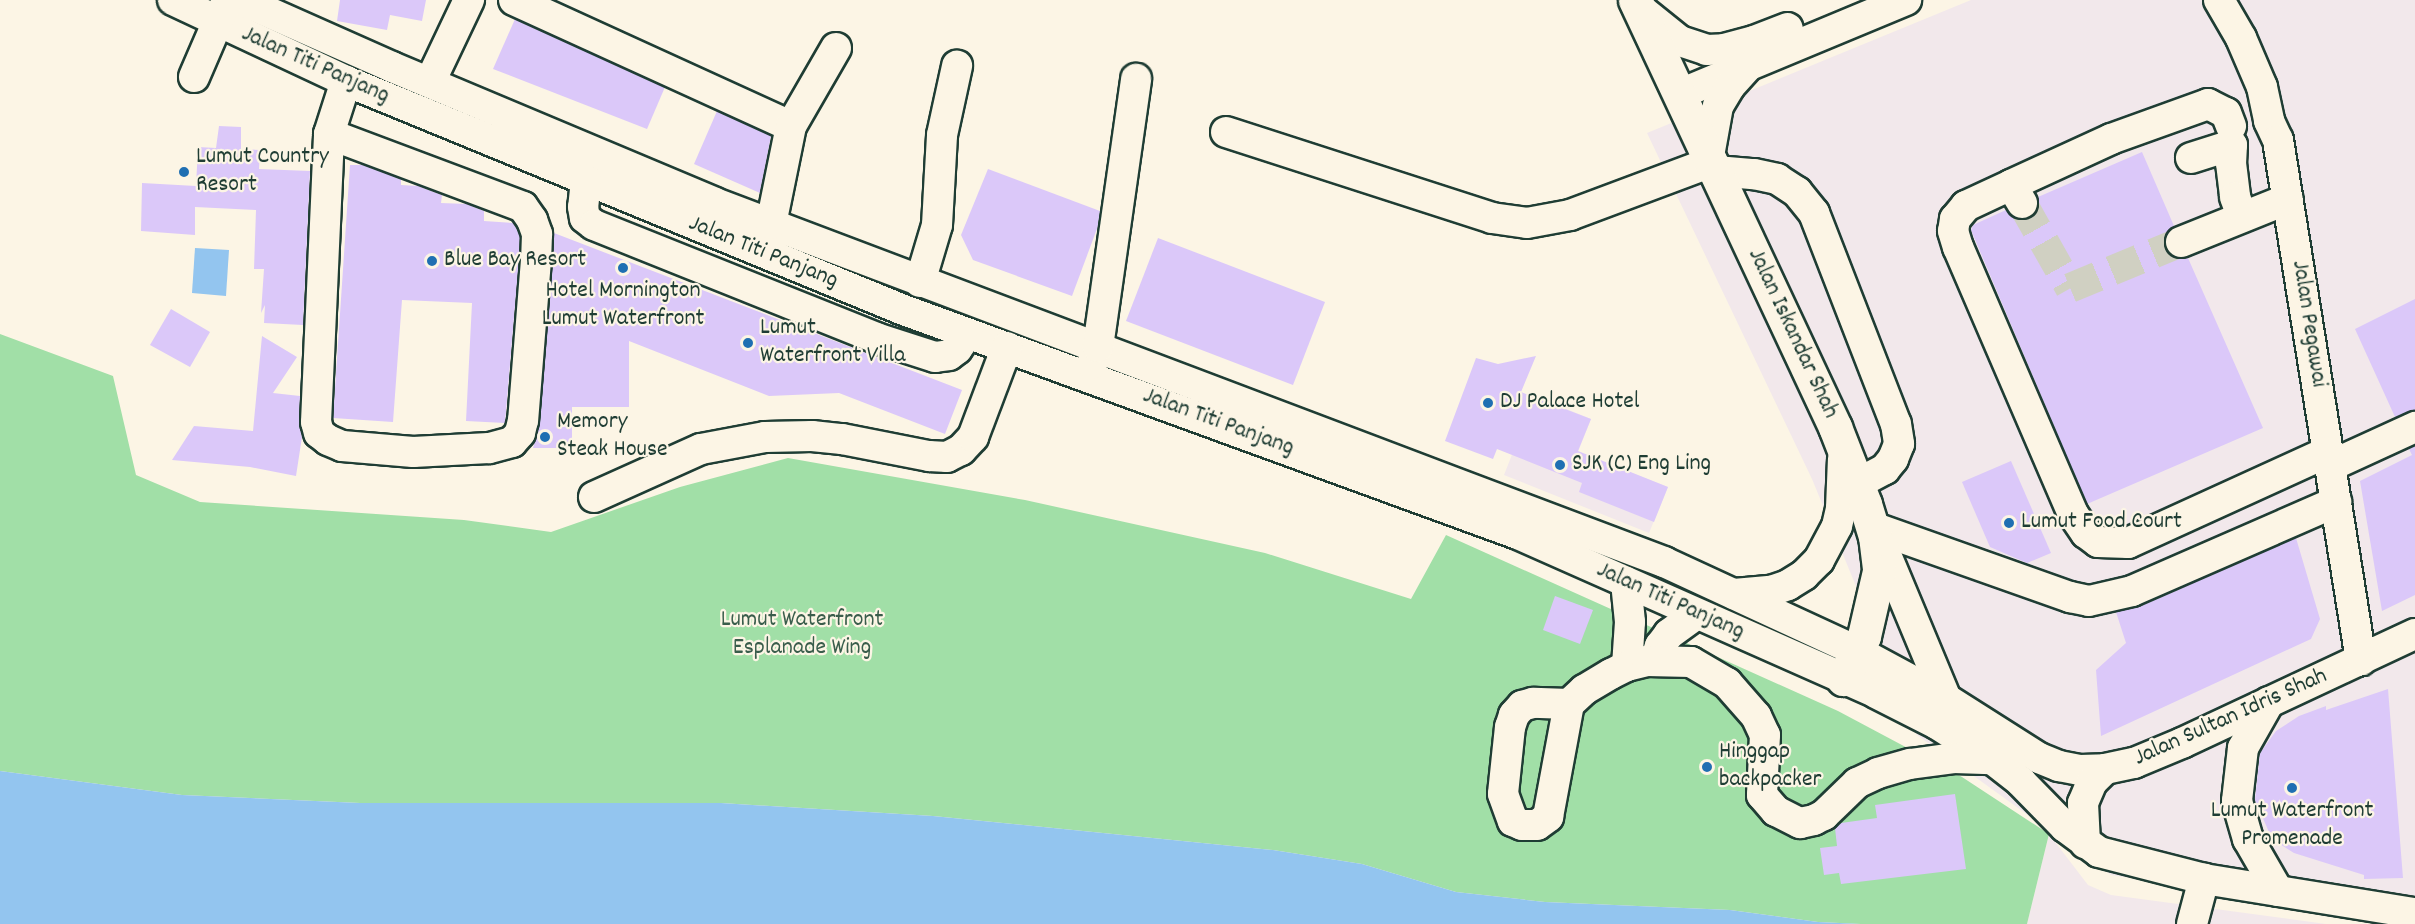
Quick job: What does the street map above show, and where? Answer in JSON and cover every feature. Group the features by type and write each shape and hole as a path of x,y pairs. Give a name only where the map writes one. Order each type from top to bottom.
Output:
{"main road":[{"name":"Jalan Iskandar Shah","path":"1637,4 1713,163 1844,449 1866,506 1875,536 1879,571 1873,606 1850,665"}],"street":[{"name":"Jalan Titi Panjang","path":"173,0 223,11 345,81 901,309 1518,534 1696,614 1946,699 2001,749 2085,843 2099,852 2204,879 2415,913"},
{"name":"Jalan Titi Panjang","path":"242,0 476,102 771,224 1664,562 1734,594 1850,665 1937,724 2001,749"},
{"path":"430,82 469,0"},
{"path":"514,0 791,126"},
{"path":"1637,4 1680,41 1707,50 1724,49 1754,41 1856,0"},
{"path":"1680,94 1906,0"},
{"name":"Jalan Pegawai","path":"2219,0 2241,38 2262,87 2270,121 2278,140 2361,660"},
{"path":"194,77 223,11"},
{"path":"771,224 791,126 836,48"},
{"path":"920,282 937,225 942,135 957,66"},
{"path":"1713,163 1718,106 1730,86 1748,66"},
{"path":"1087,376 1098,347 1136,79"},
{"path":"329,134 523,207 532,220 537,234 536,260 523,420 520,433 512,442 489,448 413,452 342,446 319,433 316,422 329,134 345,81"},
{"path":"464,129 476,102"},
{"path":"2231,126 2226,113 2208,104 2111,139 2016,194 1966,206 1955,219 1953,231 1958,247 2073,514 2086,534 2098,543 2128,543 2329,459 2415,427"},
{"path":"2242,216 2235,197 2231,163 2232,145 2189,150 2231,126 2270,121"},
{"path":"1226,132 1492,218 1527,222 1570,215 1713,163 1777,179 1797,192 1814,213 1896,424 1899,444 1866,506 1946,699"},
{"path":"2181,242 2288,199"},
{"path":"594,497 701,449 765,437 812,436 842,439 929,456 947,457 961,450 973,437 1007,347"},
{"path":"1734,594 1771,591 1788,585 1819,560 1837,526 1841,508 1844,449"},
{"path":"1866,506 2070,597 2089,601 2132,591 2336,502"},
{"path":"1626,582 1630,622 1641,663"},
{"path":"1569,704 1584,690 1641,663 1660,646 1669,634 1696,614"},
{"name":"Jalan Sultan Idris Shah","path":"2001,749 2079,770 2105,769 2134,763 2415,634"},
{"path":"1641,663 1691,662 1727,683 1746,704 1765,735 1762,795 1776,811 1800,823 1824,815 1857,783 1878,773 1910,764 2001,749"},
{"path":"2269,702 2243,748 2237,801 2248,839 2278,891"},
{"path":"2085,843 2083,803 2092,782 2105,769"},
{"path":"2192,924 2204,879"}],"shaded area":[{"path":"1971,0 2415,0 2415,921 2111,875 1917,735 1812,479 1647,133"},
{"name":"SJK (C) Eng Ling","path":"1535,396 1591,419 1578,452 1668,487 1649,533 1504,475"},
{"path":"2049,834 2088,885 2111,895 2326,924 2027,924"}],"green space":[{"name":"Lumut Waterfront Esplanade Wing","path":"0,334 113,376 136,475 200,502 464,520 551,532 680,487 788,458 1025,500 1265,553 1411,599 1446,535 1838,711 1962,777 2049,834 2027,924 1861,924 1818,922 1730,910 1545,902 1456,892 1362,864 1273,850 933,816 721,803 360,803 182,795 0,771"}],"water":[{"path":"195,248 229,250 226,296 192,293"},
{"path":"0,771 182,795 360,803 721,803 933,816 1273,850 1362,864 1456,892 1545,902 1730,910 1818,922 1861,924 0,924"}],"building":[{"path":"340,0 426,0 422,21 390,15 387,30 337,21"},
{"path":"515,19 665,87 647,129 493,69"},
{"path":"717,111 771,136 760,193 694,164"},
{"path":"219,126 241,127 241,149 260,150 259,169 310,171 303,325 264,323 265,305 261,313 264,269 254,269 256,210 195,207 195,235 141,231 142,183 196,186 198,147 216,148"},
{"path":"2142,152 2174,226 2164,239 2165,249 2178,259 2188,258 2263,428 2087,504 1971,230 1973,225 2006,210 2014,218 2030,218 2037,211 2038,197"},
{"name":"Blue Bay Resort","path":"350,165 363,165 401,179 401,185 418,186 442,195 441,203 467,204 484,211 484,221 513,223 517,228 520,237 519,259 505,423 466,421 472,303 402,300 393,422 333,418"},
{"path":"988,169 1100,211 1098,226 1072,296 973,260 961,235"},
{"name":"Lumut Waterfront Villa","path":"554,233 962,390 945,434 839,393 769,396 629,341 629,407 572,407 572,448 533,448 540,422"},
{"path":"1158,238 1325,302 1293,385 1126,321"},
{"path":"2415,299 2415,410 2395,417 2355,329"},
{"path":"171,309 210,332 190,367 150,345"},
{"path":"262,336 297,357 273,393 300,396 299,422 302,437 296,476 250,467 172,460 194,426 253,431"},
{"path":"1536,356 1521,392 1591,419 1578,451 1668,487 1654,522 1579,492 1582,483 1497,449 1493,459 1445,441 1476,358 1498,364"},
{"path":"2415,446 2415,595 2382,611 2360,481 2412,455 2409,449"},
{"name":"Lumut Food Court","path":"2011,461 2051,553 2027,563 1990,547 1962,482"},
{"path":"2296,538 2320,619 2311,639 2101,736 2096,670 2126,643 2116,612 2139,607"},
{"path":"1555,596 1593,610 1580,644 1543,630"},
{"path":"2388,689 2403,878 2364,879 2364,875 2294,853 2272,839 2255,800 2260,753 2276,731 2299,716 2326,706 2326,710"},
{"path":"1955,794 1966,869 1841,884 1839,873 1824,875 1820,848 1837,846 1835,828 1841,823 1877,818 1875,805"}],"tunnel":[{"path":"2022,203 2070,288 2181,242"}],"place":[{"name":"Lumut Country Resort","path":"184,172"},
{"name":"Blue Bay Resort","path":"432,261"},
{"name":"Hotel Mornington Lumut Waterfront","path":"623,268"},
{"name":"Lumut Waterfront Villa","path":"748,343"},
{"name":"DJ Palace Hotel","path":"1488,403"},
{"name":"Memory Steak House","path":"545,437"},
{"name":"SJK (C) Eng Ling","path":"1560,465"},
{"name":"Lumut Food Court","path":"2009,523"},
{"name":"Hinggap backpacker","path":"1707,767"},
{"name":"Lumut Waterfront Promenade","path":"2292,788"}]}
